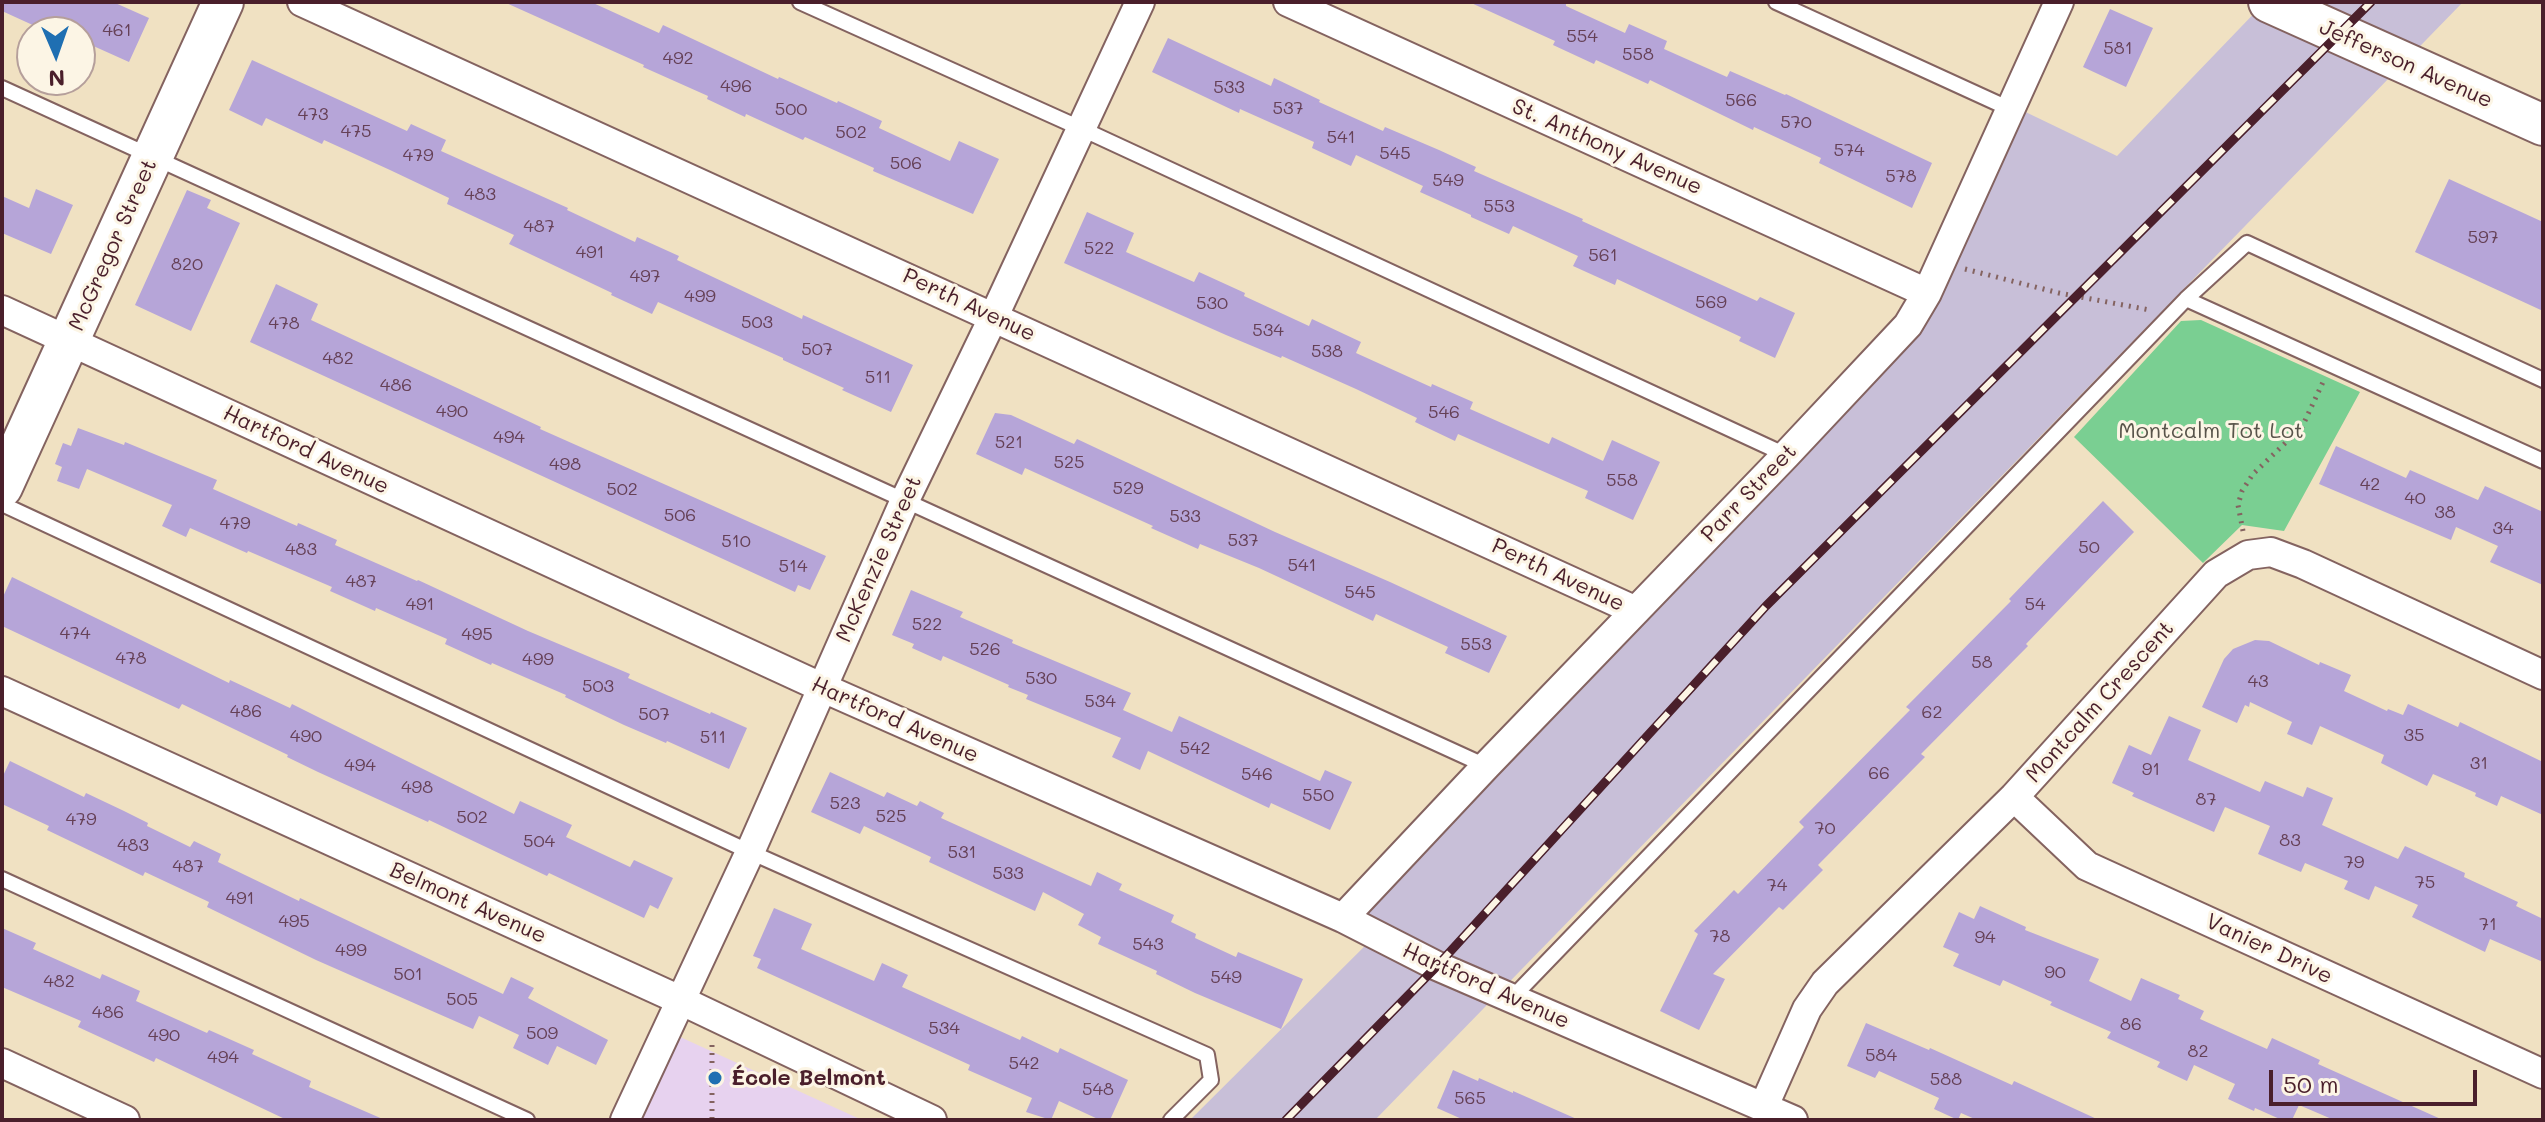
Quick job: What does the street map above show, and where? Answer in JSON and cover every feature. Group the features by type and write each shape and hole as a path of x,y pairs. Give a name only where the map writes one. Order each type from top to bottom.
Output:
{"main road":[{"name":"McGregor Street","path":"2,487 223,2"},
{"name":"Jefferson Avenue","path":"2269,2 2543,125"}],"street":[{"name":"Perth Avenue","path":"302,2 1634,610"},
{"name":"McKenzie Street","path":"625,1120 750,852 905,500 1140,2"},
{"name":"St. Anthony Avenue","path":"1288,2 1927,293"},
{"name":"Parr Street","path":"1343,918 1908,325 1927,293 2059,2"},
{"name":"Hartford Avenue","path":"2,310 821,687 1343,918 1437,966 1793,1120"},
{"path":"2248,555 2271,552 2303,564 2543,675"},
{"name":"Montcalm Crescent","path":"1764,1106 1807,1009 1825,983 2014,797 2216,574 2248,555"},
{"name":"Belmont Avenue","path":"2,691 680,1000 932,1120"},
{"name":"Vanier Drive","path":"2014,797 2087,866 2543,1074"},
{"path":"2,1063 125,1120"}],"lane":[{"path":"800,2 1786,455"},
{"path":"1776,2 2010,109"},
{"path":"2,88 1486,766"},
{"path":"1511,999 2171,314 2247,243 2543,380"},
{"path":"2186,299 2543,461"},
{"path":"2,504 750,852 1207,1055 1211,1080 1171,1120"},
{"path":"2,879 527,1120"}],"path":[{"path":"1942,259 1966,269 2059,293 2171,314"},
{"path":"2248,555 2238,505 2242,491 2253,474 2302,427 2331,365"},
{"path":"711,1044 712,1120"}],"shaded area":[{"path":"2265,2 2463,2 1375,1120 1190,1120 1387,924 1343,918 1905,339 2011,105 2117,156"},
{"name":"École Belmont","path":"678,1036 862,1120 641,1120"}],"green space":[{"name":"Montcalm Tot Lot","path":"2201,320 2360,392 2284,531 2242,525 2203,563 2074,437 2181,321"}],"building":[{"path":"2,2 113,2 149,18 129,62 96,47 96,16 16,17 2,11"},
{"path":"504,2 591,2 659,33 663,25 778,79 838,101 882,121 879,128 950,161 959,141 999,159 973,214 873,171 874,168 805,137 803,140 746,114 745,117 644,65"},
{"path":"1469,2 1566,2 1566,6 1625,33 1629,24 1667,41 1664,49 1727,77 1730,71 1786,94 1932,163 1912,208 1819,163 1821,158 1754,127 1753,130 1650,80 1648,84 1596,60 1594,64 1553,45 1555,41"},
{"path":"2110,9 2153,28 2126,87 2083,67"},
{"path":"1168,38 1271,86 1274,78 1383,131 1385,127 1439,150 1476,167 1474,171 1643,249 1757,301 1760,297 1795,313 1775,358 1739,341 1741,337 1617,279 1615,285 1573,266 1578,256 1513,226 1509,234 1420,192 1423,186 1356,155 1351,166 1312,148 1314,142 1240,109 1239,113 1152,72"},
{"path":"252,60 407,131 411,124 446,140 441,151 635,242 637,237 679,256 677,260 802,319 803,315 913,365 891,412 783,358 658,302 652,314 611,295 509,244 514,235 447,204 449,198 390,170 266,118 262,126 229,110"},
{"path":"2449,179 2543,222 2543,311 2415,252"},
{"path":"36,189 73,205 51,254 2,233 2,196 29,208"},
{"path":"187,190 211,200 207,208 240,223 191,331 135,305"},
{"path":"1087,212 1134,233 1126,252 1194,282 1199,272 1309,326 1312,319 1361,342 1356,353 1473,402 1470,409 1549,444 1552,437 1603,461 1612,440 1660,462 1633,520 1585,498 1588,491 1458,434 1455,441 1415,422 1417,418 1356,389 1064,263"},
{"path":"276,284 318,304 311,320 540,429 826,556 810,590 798,585 795,592 250,342"},
{"path":"995,413 1011,415 1074,444 1077,439 1507,636 1489,673 1445,653 1448,647 1376,614 1373,621 1259,568 1200,544 1198,549 1025,468 1022,475 976,454"},
{"path":"78,428 124,445 125,442 217,480 213,489 337,540 335,545 630,674 628,678 747,728 729,769 624,725 566,695 491,665 445,644 447,639 376,608 375,611 330,591 332,587 248,551 190,528 186,537 162,526 172,505 87,469 79,489 57,481 62,467 55,464 63,443 71,446"},
{"path":"2336,446 2406,478 2410,470 2478,500 2485,486 2543,512 2543,585 2490,562 2498,546 2456,527 2451,540 2319,484"},
{"path":"2103,501 2134,532 2026,644 2028,646 1921,754 1925,757 1818,865 1823,870 1783,910 1779,907 1713,974 1725,979 1699,1030 1660,1011 1698,934 1694,931 1734,890 1738,894 1804,827 1799,822 1910,710 1906,707 2011,601 2009,599"},
{"path":"12,577 229,683 230,680 290,708 292,704 514,814 520,801 572,825 566,837 630,867 634,860 673,878 658,909 650,905 644,918 318,772 182,704 179,709 2,626 2,599"},
{"path":"911,590 963,612 960,617 1013,640 1012,643 1131,693 1123,710 1172,732 1179,716 1320,781 1325,770 1352,782 1330,830 1271,803 1269,808 1148,751 1140,770 1112,757 1121,738 1026,699 1028,695 1009,685 943,656 941,661 912,648 914,644 892,635"},
{"path":"2255,640 2269,641 2319,665 2320,662 2351,675 2344,691 2387,711 2403,715 2408,704 2458,727 2460,722 2543,762 2543,815 2501,796 2497,806 2433,774 2427,786 2381,763 2384,755 2320,726 2312,745 2287,734 2292,722 2250,702 2249,707 2245,705 2237,723 2202,707 2224,659 2233,649"},
{"path":"2169,716 2201,730 2188,760 2260,792 2265,781 2303,797 2307,787 2333,798 2322,825 2398,859 2405,846 2465,873 2464,877 2518,902 2516,906 2543,919 2543,962 2490,939 2485,952 2412,917 2418,905 2375,886 2369,900 2344,889 2348,881 2305,863 2301,872 2258,854 2270,826 2225,807 2214,832 2132,796 2134,793 2112,783 2129,745 2151,755"},
{"path":"10,761 84,797 86,793 124,811 190,847 194,841 221,854 218,862 503,994 511,977 534,988 528,998 608,1040 596,1065 557,1046 548,1065 513,1048 519,1035 479,1016 473,1029 316,960 207,907 209,902 145,872 143,876 47,830 49,826 2,804 2,778"},
{"path":"830,772 884,797 887,792 917,806 920,801 944,813 941,818 1091,886 1097,872 1122,884 1119,890 1174,915 1171,922 1196,934 1195,938 1236,957 1238,952 1303,979 1281,1029 1195,993 1156,974 1157,971 1098,944 1101,937 1078,925 1084,914 1043,892 1035,911 929,862 931,857 864,826 860,834 811,812"},
{"path":"1980,906 2026,927 2025,930 2099,959 2089,981 2131,1001 2141,978 2180,995 2178,999 2204,1011 2200,1019 2267,1049 2272,1038 2320,1060 2318,1064 2443,1120 2334,1120 2299,1105 2292,1120 2282,1120 2228,1099 2235,1084 2194,1065 2187,1081 2157,1067 2160,1062 2107,1038 2111,1032 2050,1005 2052,1002 2003,980 2000,986 1953,966 1959,954 1943,947 1959,912 1974,919"},
{"path":"774,908 812,924 801,949 874,981 882,963 908,975 902,987 1020,1040 1022,1036 1058,1053 1060,1048 1128,1080 1110,1120 1100,1120 1059,1101 1051,1120 1026,1112 1032,1098 968,1070 970,1065 757,968 761,959 753,956"},
{"path":"2,928 36,943 33,949 100,979 102,974 140,991 136,1001 254,1050 252,1054 311,1081 309,1087 385,1120 287,1120 156,1058 154,1062 78,1027 81,1021 2,987"},
{"path":"1866,1023 2012,1085 2014,1081 2099,1120 1977,1120 1961,1113 1958,1120 1934,1109 1939,1098 1879,1071 1875,1078 1847,1066"},
{"path":"1453,1070 1513,1091 1579,1120 1464,1120 1437,1108"}],"railway":[{"path":"1286,1120 1437,966 1766,606 2371,2"}],"place":[{"name":"École Belmont","path":"715,1078"}]}
